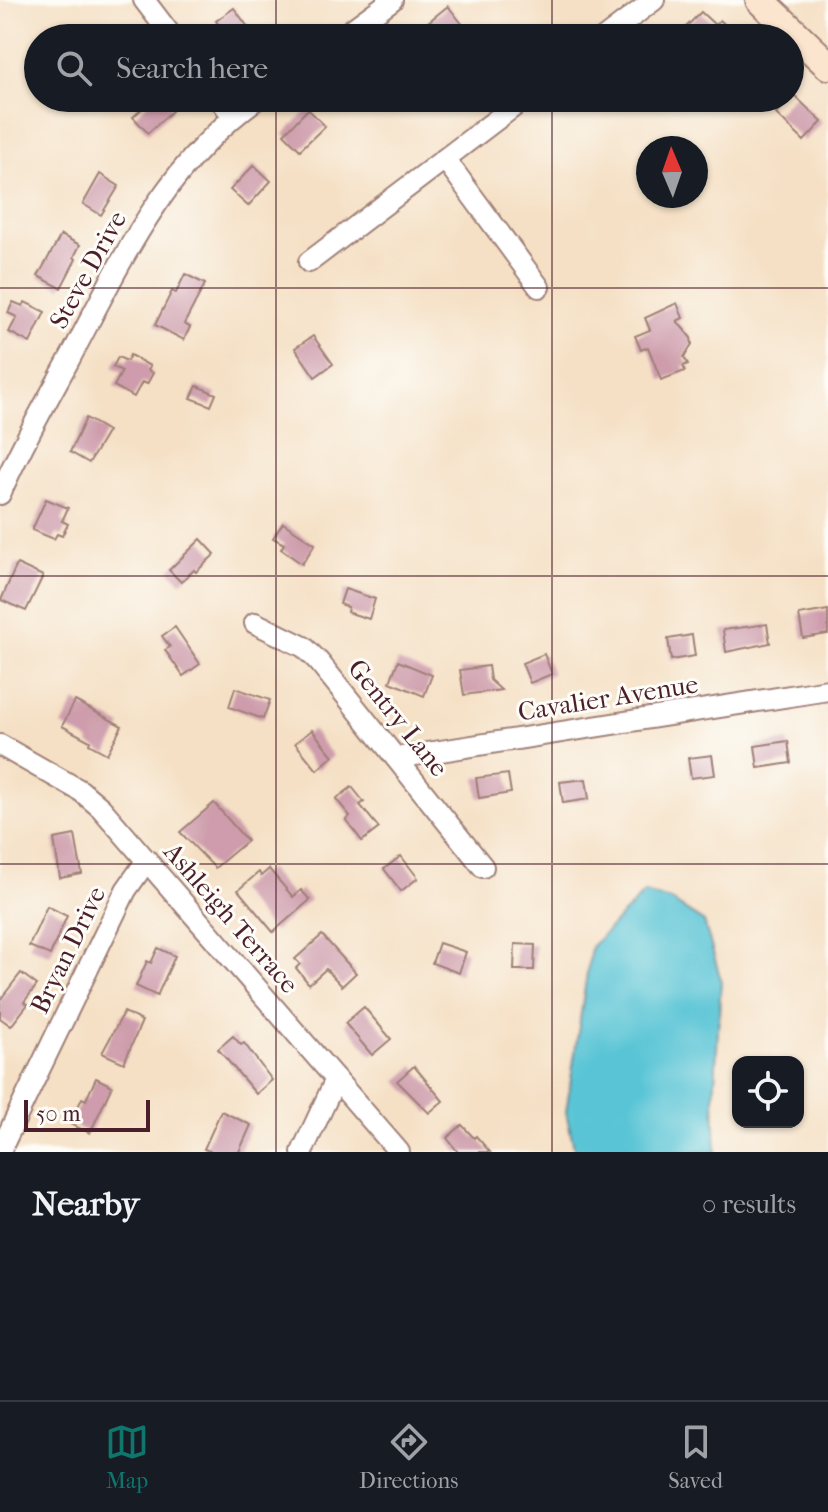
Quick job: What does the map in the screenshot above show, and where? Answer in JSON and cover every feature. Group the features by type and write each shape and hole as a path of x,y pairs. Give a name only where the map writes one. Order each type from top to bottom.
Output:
{"street":[{"path":"144,0 162,24"},
{"path":"359,24 392,0"},
{"path":"622,24 654,0"},
{"path":"760,0 785,24"},
{"path":"804,42 828,65"},
{"path":"230,112 233,116"},
{"name":"Steve Drive","path":"0,494 19,449 153,205 192,158 239,112"},
{"path":"309,262 507,112"},
{"path":"445,159 539,287"},
{"name":"Gentry Lane","path":"255,623 304,647 319,662 483,867"},
{"name":"Cavalier Avenue","path":"396,758 828,690"},
{"name":"Ashleigh Terrace","path":"0,745 81,791 101,808 399,1152"},
{"name":"Bryan Drive","path":"0,1151 132,878 147,860"},
{"path":"302,1152 336,1079"}],"water":[{"path":"644,893 670,900 704,922 721,980 714,1099 716,1152 575,1152 566,1112 591,947"}],"building":[{"path":"448,6 462,24 426,24"},
{"path":"234,8 246,24 218,24 216,21"},
{"path":"701,12 714,24 689,24"},
{"path":"804,105 822,122 804,141 776,114 804,112"},
{"path":"139,112 171,112 148,133 133,117"},
{"path":"305,112 311,112 325,126 300,150 284,134"},
{"path":"254,165 271,181 248,206 230,190"},
{"path":"100,174 119,186 101,215 83,204"},
{"path":"61,235 80,245 61,288 38,276"},
{"path":"185,274 205,284 184,324 190,327 184,340 155,325 172,291 176,293"},
{"path":"13,302 23,306 25,302 45,312 30,343 9,332 17,317 8,313"},
{"path":"677,303 683,318 677,321 691,338 692,344 684,357 688,364 683,366 685,371 661,380 648,347 641,350 635,336 650,330 645,318"},
{"path":"313,336 333,364 315,377 295,348"},
{"path":"130,355 150,366 148,370 153,373 147,384 142,382 134,397 114,386 122,371 113,367 118,357 127,361"},
{"path":"197,386 216,394 211,406 191,398"},
{"path":"86,418 108,431 89,463 70,452"},
{"path":"46,499 68,508 62,521 68,524 62,536 57,534 54,539 32,530"},
{"path":"283,523 315,544 302,564 281,549 284,544 273,538"},
{"path":"201,539 215,554 181,582 169,570"},
{"path":"17,564 43,576 26,611 1,600"},
{"path":"345,589 375,599 369,619 347,612 348,607 340,604"},
{"path":"828,610 828,634 803,638 799,615"},
{"path":"767,624 770,643 726,652 723,630"},
{"path":"175,627 200,664 183,676 165,650 170,647 162,636"},
{"path":"692,635 695,656 671,660 668,639"},
{"path":"544,654 552,674 530,683 522,663"},
{"path":"398,661 432,675 424,696 390,682"},
{"path":"488,666 490,680 501,690 464,695 460,670"},
{"path":"235,688 270,700 263,719 229,707"},
{"path":"75,701 122,726 107,754 62,726"},
{"path":"312,730 333,756 317,770 295,743"},
{"path":"788,741 791,763 758,768 755,746"},
{"path":"712,755 715,775 691,778 688,758"},
{"path":"508,774 511,793 479,798 476,778"},
{"path":"586,779 589,799 563,803 560,782"},
{"path":"352,787 364,802 360,805 379,828 362,841 346,820 350,816 336,799"},
{"path":"214,803 247,841 215,868 180,832"},
{"path":"75,835 82,874 60,878 54,839"},
{"path":"401,856 418,878 401,891 384,869"},
{"path":"269,869 293,897 301,890 310,900 273,932 238,890 259,872 261,876"},
{"path":"47,906 67,916 50,955 29,946"},
{"path":"322,935 356,973 342,986 326,969 309,984 296,968 300,964 295,959"},
{"path":"439,943 466,952 459,973 432,963"},
{"path":"515,944 535,945 534,970 514,970"},
{"path":"158,948 175,956 157,996 136,986 147,961 151,963"},
{"path":"21,973 37,985 24,1002 28,1004 11,1026 0,1018 0,1000"},
{"path":"364,1007 391,1039 372,1055 345,1023"},
{"path":"124,1012 142,1021 124,1063 102,1053"},
{"path":"233,1036 241,1045 244,1043 272,1080 256,1094 218,1049"},
{"path":"414,1066 443,1101 429,1113 397,1081"},
{"path":"96,1078 112,1086 90,1133 70,1124"},
{"path":"221,1111 251,1125 239,1152 204,1149"},
{"path":"462,1125 490,1152 458,1152 447,1138"}]}
